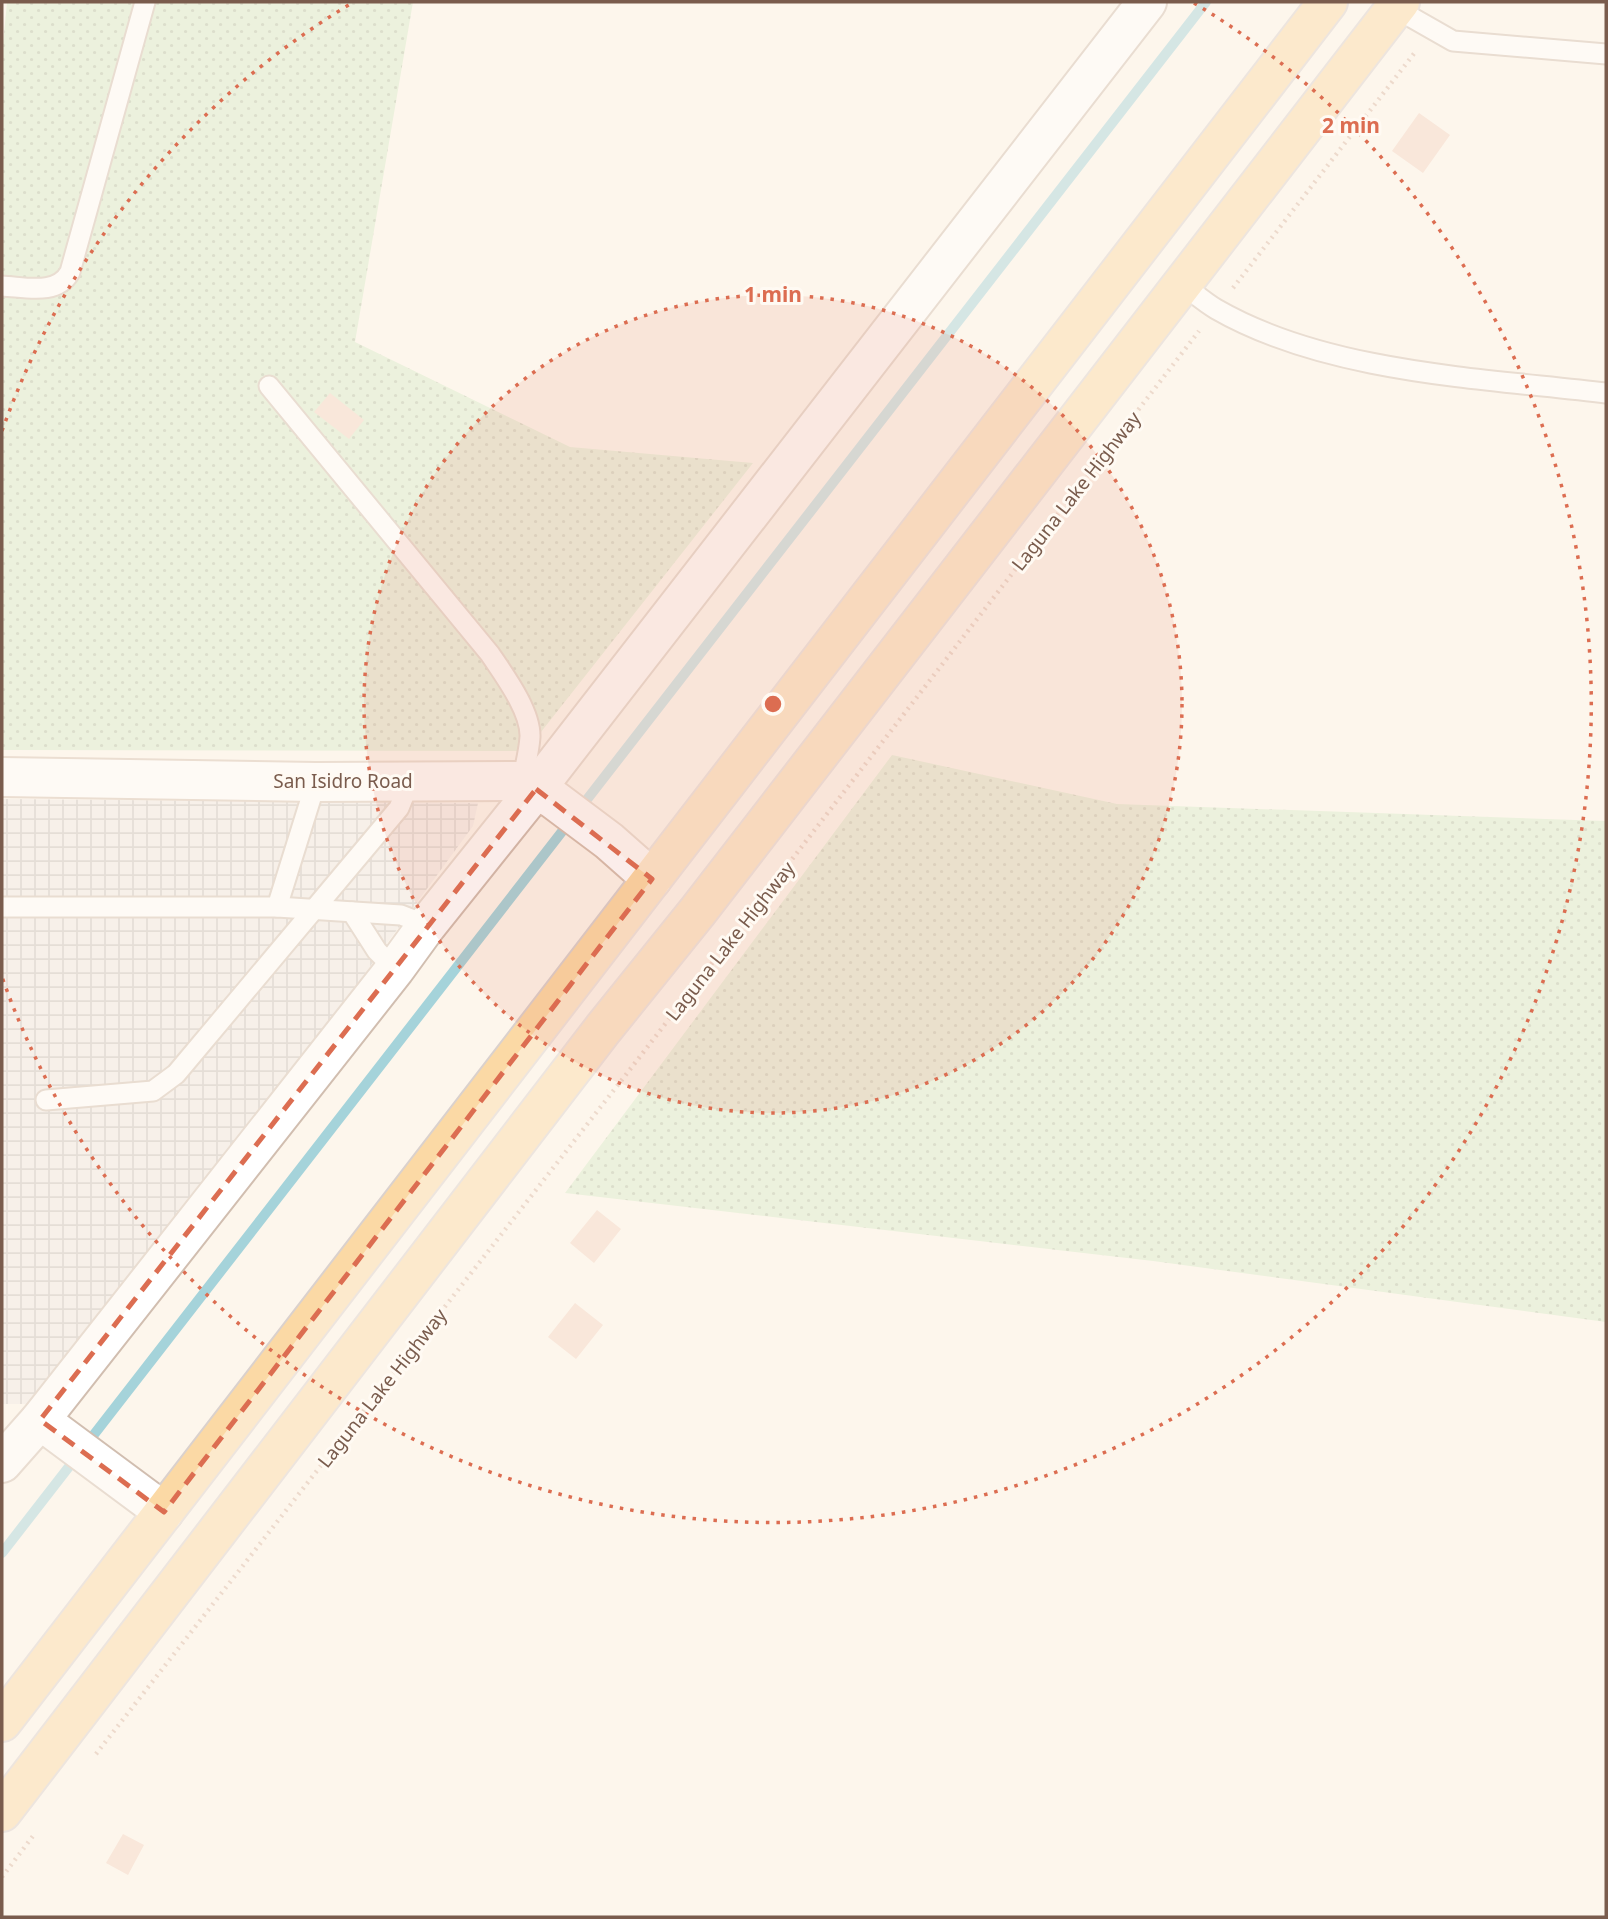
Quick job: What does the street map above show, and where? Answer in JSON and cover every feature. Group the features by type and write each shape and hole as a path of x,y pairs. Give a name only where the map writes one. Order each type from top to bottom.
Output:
{"main road":[{"path":"2,1722 1328,2"},
{"path":"2,1811 1397,5"}],"street":[{"path":"2,1463 49,1426 426,925 537,790 1147,2"},
{"name":"San Isidro Road","path":"2,777 410,782 537,790"},
{"path":"537,790 609,841 652,879"},
{"path":"49,1426 163,1512"}],"lane":[{"path":"2,286 50,288 61,284 70,272 145,2"},
{"path":"1397,5 1453,41 1606,54"},
{"path":"1182,284 1216,309 1267,332 1326,353 1424,372 1606,393"},
{"path":"269,386 490,654 504,675 524,714 530,735 537,790"},
{"path":"277,907 316,782"},
{"path":"46,1100 153,1091 176,1074 399,808 410,782"},
{"path":"2,907 277,907 401,915 426,925"},
{"path":"352,912 377,951 395,969"}],"path":[{"name":"Laguna Lake Highway","path":"93,1758 642,1054 1433,30"},
{"path":"2,1877 35,1833"}],"highlighted area":[{"path":"536,789 652,879 164,1512 40,1420"}],"shaded area":[{"path":"2,799 478,803 473,826 311,1047 28,1404 2,1404"}],"green space":[{"path":"7,2 413,2 355,342 570,447 753,463 526,751 2,750 2,54"},
{"path":"892,755 1117,804 1606,821 1606,1322 1153,1261 565,1193"}],"building":[{"path":"1419,113 1450,135 1423,173 1392,151"},
{"path":"330,393 364,420 349,439 314,412"},
{"path":"597,1210 621,1229 594,1263 570,1243"},
{"path":"575,1303 603,1325 576,1359 548,1337"},
{"path":"123,1834 144,1845 128,1875 106,1863"}],"waterway":[{"path":"2,1553 1206,2"}]}
